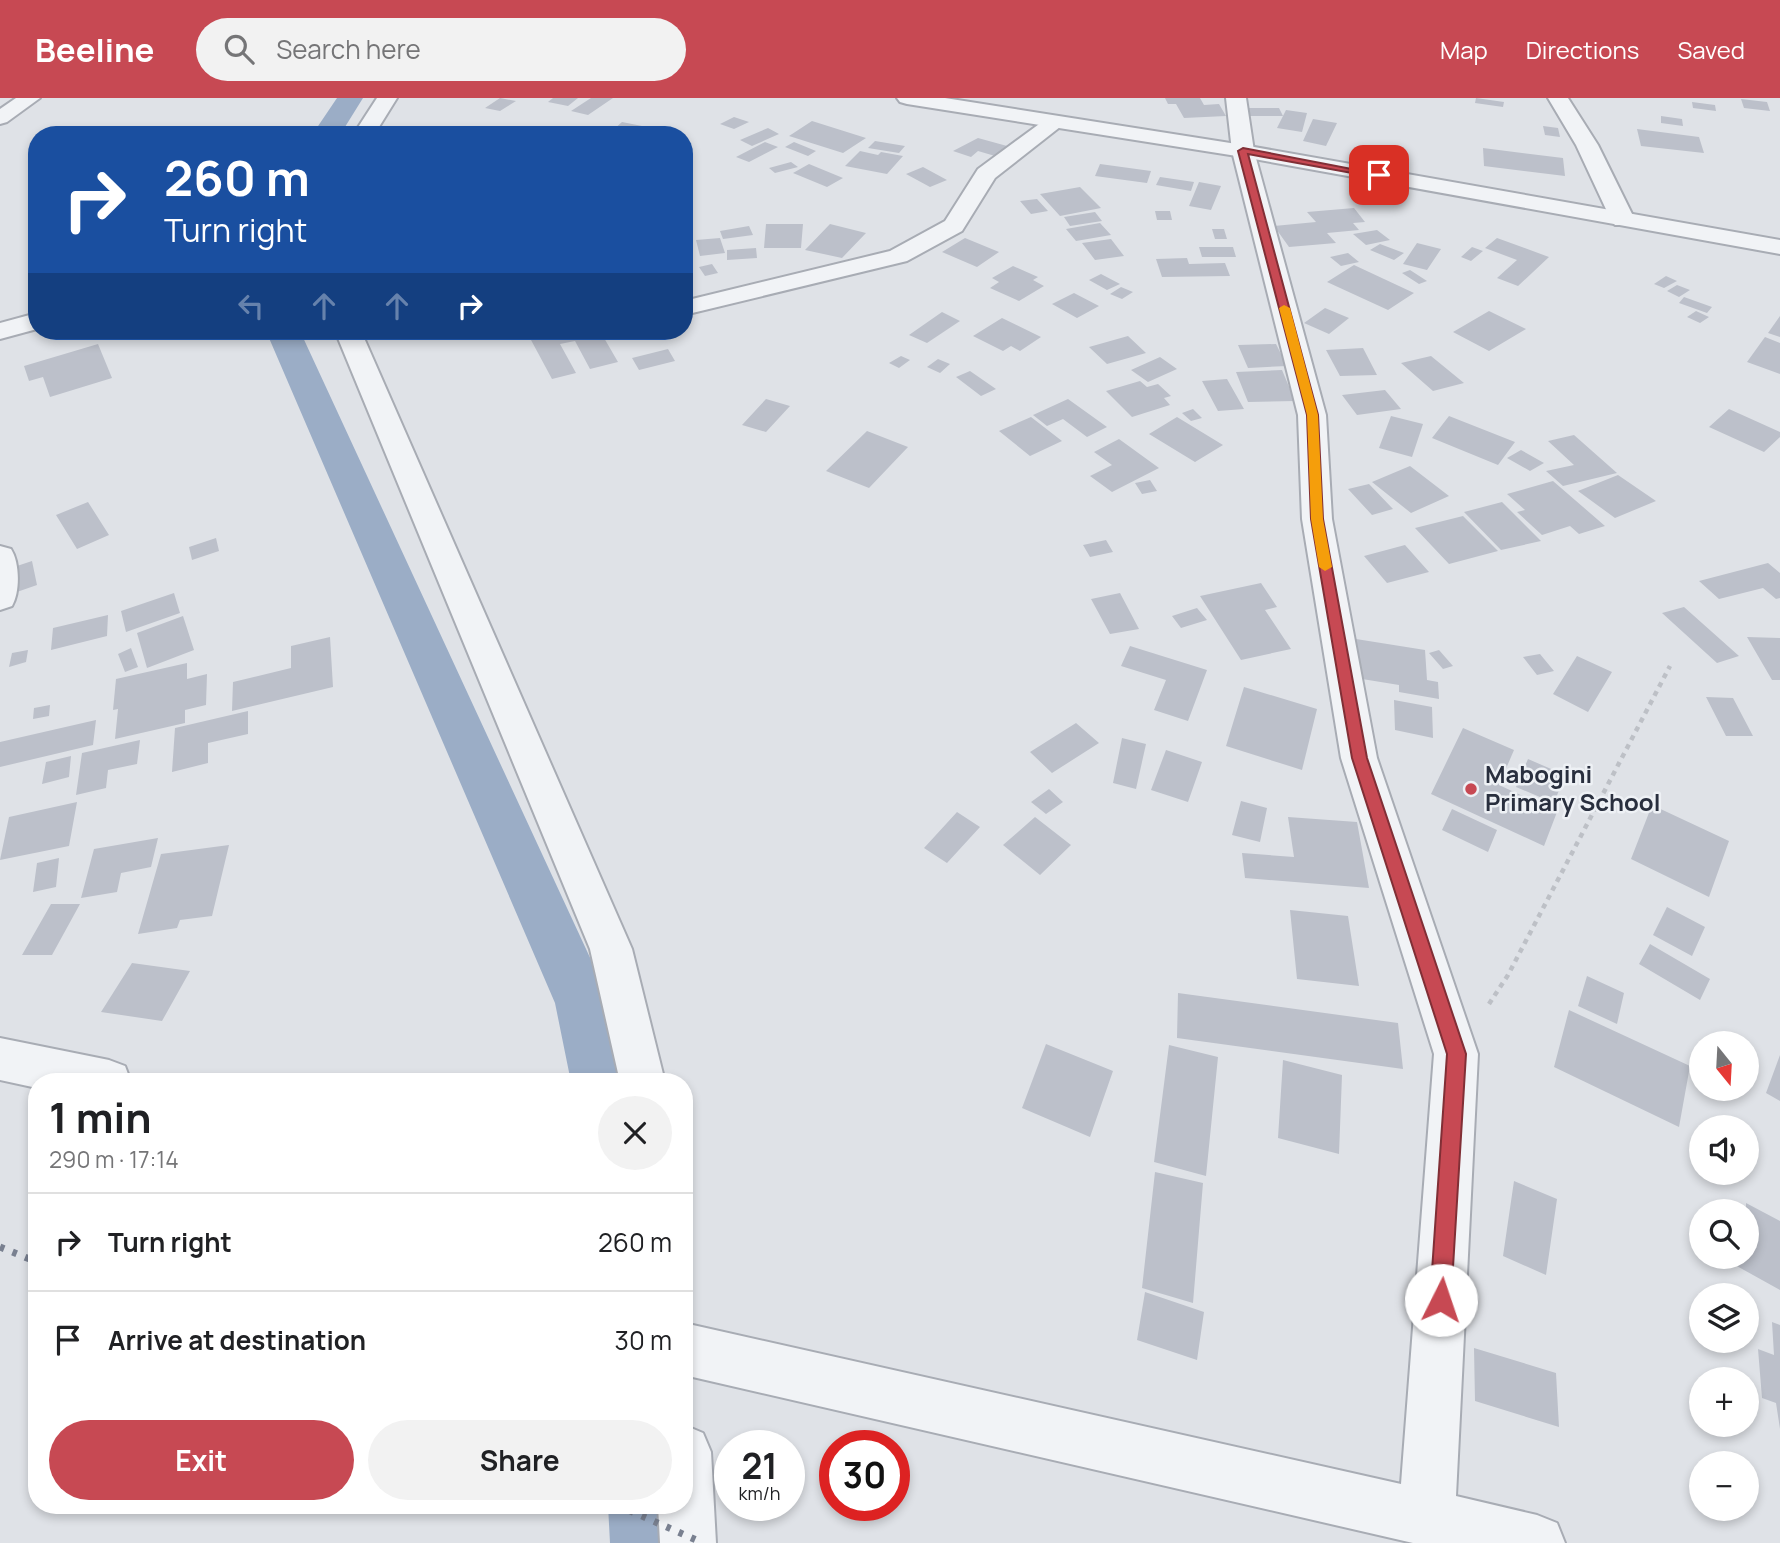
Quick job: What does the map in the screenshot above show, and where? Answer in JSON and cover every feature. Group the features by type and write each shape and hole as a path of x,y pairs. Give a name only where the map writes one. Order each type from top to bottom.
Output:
{"street":[{"path":"369,126 387,98"},
{"path":"906,98 1243,151 1780,247"},
{"path":"1236,98 1243,151 1312,415 1317,519 1359,758 1456,1054 1427,1518"},
{"path":"1558,98 1587,145 1623,220"},
{"path":"0,118 30,99"},
{"path":"693,307 898,256 954,226 986,174 1053,123"},
{"path":"0,331 28,323"},
{"path":"352,340 611,948 641,1073"},
{"path":"0,557 0,598"},
{"path":"0,1059 66,1073"},
{"path":"693,1351 1537,1543"},
{"path":"687,1514 688,1543"}],"path":[{"path":"1456,1054 1508,975 1670,666"}],"building":[{"path":"500,98 516,101 500,111 485,108"},
{"path":"553,98 578,98 568,106 548,102"},
{"path":"591,98 613,98 588,115 571,111"},
{"path":"1165,98 1200,98 1204,105 1219,104 1226,116 1184,118 1176,104 1168,104"},
{"path":"1476,98 1504,102 1503,107 1475,103"},
{"path":"1741,99 1767,102 1770,111 1744,108"},
{"path":"1692,102 1715,105 1716,111 1693,108"},
{"path":"1247,108 1279,108 1283,116 1250,116"},
{"path":"1286,110 1307,113 1302,132 1277,128"},
{"path":"1661,116 1682,119 1683,126 1661,123"},
{"path":"734,117 749,122 734,129 720,124"},
{"path":"1313,119 1337,123 1326,146 1303,141"},
{"path":"812,121 866,138 843,153 789,136"},
{"path":"622,122 642,126 618,126"},
{"path":"1543,126 1558,128 1560,137 1545,135"},
{"path":"768,128 779,134 752,146 740,140"},
{"path":"1637,129 1699,137 1704,153 1641,146"},
{"path":"978,138 1007,146 995,156 978,151 971,157 953,151"},
{"path":"875,141 905,146 899,153 868,148"},
{"path":"765,142 778,147 749,162 736,157"},
{"path":"794,142 816,151 808,156 785,147"},
{"path":"1483,148 1563,158 1565,176 1484,166"},
{"path":"860,151 903,156 887,174 845,166"},
{"path":"791,162 798,167 775,173 769,168"},
{"path":"809,164 843,178 827,187 793,173"},
{"path":"1100,164 1151,171 1147,183 1095,176"},
{"path":"923,167 947,180 930,187 906,174"},
{"path":"1160,177 1194,182 1191,191 1156,185"},
{"path":"1199,182 1221,186 1211,210 1189,206"},
{"path":"1080,187 1101,208 1060,216 1040,194"},
{"path":"1037,199 1048,211 1031,214 1020,201"},
{"path":"1354,208 1365,222 1353,223 1359,230 1327,233 1336,243 1289,247 1274,226 1316,222 1307,212"},
{"path":"1155,211 1170,211 1172,220 1157,220"},
{"path":"1095,212 1102,221 1070,226 1064,217"},
{"path":"1100,223 1111,235 1076,241 1066,229"},
{"path":"766,224 803,224 801,248 764,248"},
{"path":"830,224 866,233 842,258 805,250"},
{"path":"749,226 753,235 723,239 720,231"},
{"path":"1212,229 1224,229 1227,239 1215,239"},
{"path":"1377,230 1390,240 1366,245 1353,234"},
{"path":"720,238 725,253 700,256 696,240"},
{"path":"965,238 999,252 977,267 942,252"},
{"path":"1497,238 1549,257 1518,286 1497,278 1517,260 1485,248"},
{"path":"1111,239 1124,256 1095,260 1082,243"},
{"path":"1417,243 1441,249 1427,270 1403,264"},
{"path":"1380,244 1404,253 1394,260 1370,250"},
{"path":"1199,247 1233,247 1236,257 1202,257"},
{"path":"1472,247 1483,251 1471,261 1461,257"},
{"path":"756,248 757,258 727,260 727,250"},
{"path":"1348,253 1359,262 1341,266 1330,257"},
{"path":"1187,258 1189,264 1225,263 1230,276 1162,277 1156,259"},
{"path":"712,264 718,273 705,276 699,267"},
{"path":"1354,265 1414,293 1388,310 1327,282"},
{"path":"1013,266 1038,277 1033,280 1044,286 1019,301 990,288 999,282 992,278"},
{"path":"1410,270 1427,281 1419,284 1402,273"},
{"path":"1101,274 1120,284 1107,290 1089,280"},
{"path":"1666,276 1677,281 1664,288 1654,284"},
{"path":"1677,285 1690,290 1679,297 1667,291"},
{"path":"1121,287 1133,292 1122,299 1110,294"},
{"path":"1074,293 1099,306 1077,318 1052,304"},
{"path":"1684,297 1712,307 1707,313 1679,303"},
{"path":"1325,308 1349,318 1329,334 1304,323"},
{"path":"1489,311 1526,329 1489,351 1453,332"},
{"path":"1696,311 1709,317 1700,323 1687,317"},
{"path":"942,312 960,321 927,343 909,335"},
{"path":"1780,316 1780,337 1768,333"},
{"path":"1002,318 1041,337 1020,351 1011,346 1003,351 973,336"},
{"path":"1128,336 1146,353 1107,364 1089,347"},
{"path":"1765,337 1780,343 1780,374 1747,362"},
{"path":"531,340 605,340 618,362 590,369 575,341 560,344 576,373 552,379"},
{"path":"98,344 112,378 50,397 43,377 29,381 24,366"},
{"path":"1276,344 1287,366 1248,368 1238,345"},
{"path":"1363,348 1377,375 1340,376 1326,350"},
{"path":"668,349 675,361 639,370 632,358"},
{"path":"901,356 910,360 899,368 889,363"},
{"path":"1431,356 1464,383 1433,391 1401,363"},
{"path":"1160,357 1177,369 1148,382 1131,370"},
{"path":"938,359 950,364 940,373 927,367"},
{"path":"1282,370 1295,401 1248,402 1236,372"},
{"path":"970,371 996,389 981,396 956,377"},
{"path":"1227,379 1244,409 1218,411 1202,381"},
{"path":"1140,381 1147,387 1158,384 1171,396 1164,398 1170,405 1132,417 1106,391"},
{"path":"1385,390 1401,409 1357,415 1342,395"},
{"path":"766,399 790,406 766,432 742,425"},
{"path":"1068,399 1107,427 1087,437 1063,419 1047,426 1033,415"},
{"path":"1193,409 1202,418 1191,421 1182,413"},
{"path":"1729,409 1780,432 1780,437 1764,452 1709,427"},
{"path":"1391,416 1423,424 1412,457 1379,448"},
{"path":"1449,416 1515,442 1498,465 1432,438"},
{"path":"1031,417 1062,441 1030,456 999,431"},
{"path":"1177,417 1223,445 1195,462 1149,434"},
{"path":"867,431 908,447 869,488 826,471"},
{"path":"1574,435 1617,473 1563,486 1546,471 1574,465 1548,441"},
{"path":"1119,439 1159,468 1112,492 1090,476 1112,465 1094,452"},
{"path":"1521,450 1544,463 1530,471 1507,458"},
{"path":"1410,466 1449,496 1411,513 1372,482"},
{"path":"1618,475 1656,501 1615,518 1578,491"},
{"path":"1150,480 1157,491 1142,494 1135,483"},
{"path":"1553,481 1605,526 1579,534 1570,526 1542,535 1517,512 1525,510 1507,494"},
{"path":"1369,484 1393,509 1372,515 1348,489"},
{"path":"88,502 109,535 77,549 56,515"},
{"path":"1502,502 1541,541 1501,550 1464,512"},
{"path":"1463,516 1498,551 1449,564 1415,528"},
{"path":"216,538 219,551 192,560 189,547"},
{"path":"1106,540 1113,552 1090,557 1083,545"},
{"path":"1405,545 1429,572 1387,583 1364,556"},
{"path":"32,561 37,585 14,593 8,569"},
{"path":"1768,563 1780,573 1780,598 1776,599 1763,588 1719,599 1699,581"},
{"path":"1261,583 1277,607 1265,610 1291,649 1241,660 1200,596"},
{"path":"174,593 180,613 126,632 121,611"},
{"path":"1120,593 1139,629 1110,634 1091,599"},
{"path":"1684,607 1739,656 1717,663 1662,613"},
{"path":"1197,608 1207,620 1181,628 1172,616"},
{"path":"108,615 107,636 51,650 53,628"},
{"path":"183,616 194,650 147,668 137,633"},
{"path":"330,637 333,687 232,711 233,682 291,668 291,646"},
{"path":"1747,637 1780,638 1780,680 1772,680"},
{"path":"1356,639 1425,650 1427,680 1438,682 1439,699 1399,692 1399,685 1356,678"},
{"path":"1130,646 1207,670 1188,721 1154,710 1166,680 1121,666"},
{"path":"131,648 138,667 125,672 118,654"},
{"path":"28,650 26,662 9,667 12,653"},
{"path":"1439,650 1453,666 1443,669 1429,653"},
{"path":"1540,654 1554,671 1537,675 1523,657"},
{"path":"1577,656 1612,672 1588,712 1553,694"},
{"path":"187,663 187,679 207,674 206,705 185,710 185,723 115,739 118,709 113,710 116,679"},
{"path":"1244,687 1317,709 1302,770 1226,746"},
{"path":"1706,697 1733,698 1753,736 1726,736"},
{"path":"1394,700 1432,707 1433,738 1395,730"},
{"path":"50,705 49,716 33,719 34,708"},
{"path":"248,711 248,734 208,743 208,763 172,772 175,728"},
{"path":"96,720 93,745 0,767 0,742"},
{"path":"1076,723 1099,743 1052,773 1030,752"},
{"name":"Mabogini Primary School","path":"1463,728 1514,750 1499,785 1557,812 1544,846 1431,794"},
{"path":"1122,738 1146,744 1136,789 1113,783"},
{"path":"140,740 137,764 108,770 106,788 76,795 82,753"},
{"path":"1166,750 1202,762 1188,802 1151,790"},
{"path":"71,756 69,777 42,784 46,762"},
{"path":"1528,759 1565,775 1554,803 1516,787"},
{"path":"1049,789 1063,802 1046,814 1031,802"},
{"path":"1241,801 1267,808 1260,842 1232,835"},
{"path":"77,802 69,846 0,860 9,817"},
{"path":"1652,805 1729,841 1709,897 1631,859"},
{"path":"1452,809 1497,830 1488,852 1442,830"},
{"path":"957,812 980,827 947,863 924,848"},
{"path":"1035,817 1071,845 1040,875 1003,845"},
{"path":"1288,817 1357,822 1369,888 1245,878 1242,853 1294,857"},
{"path":"158,838 151,867 121,873 117,892 81,898 94,849"},
{"path":"229,845 212,916 180,920 177,928 138,934 161,854"},
{"path":"59,858 56,887 33,892 37,863"},
{"path":"51,904 80,904 52,955 22,955"},
{"path":"1667,907 1705,927 1692,956 1653,935"},
{"path":"1290,910 1348,916 1359,986 1297,979"},
{"path":"1650,944 1710,979 1700,1000 1639,964"},
{"path":"132,963 190,971 162,1021 101,1012"},
{"path":"1587,976 1624,993 1617,1024 1578,1006"},
{"path":"1178,993 1398,1023 1403,1069 1177,1038"},
{"path":"1569,1010 1689,1066 1679,1127 1554,1067"},
{"path":"1046,1044 1113,1071 1090,1137 1022,1108"},
{"path":"1169,1045 1218,1057 1206,1176 1154,1162"},
{"path":"1780,1055 1780,1101 1766,1093"},
{"path":"1283,1060 1342,1075 1339,1154 1278,1138"},
{"path":"1155,1172 1203,1183 1193,1303 1142,1288"},
{"path":"1514,1181 1557,1199 1546,1275 1503,1256"},
{"path":"1759,1210 1780,1221 1780,1290 1742,1269 1759,1269"},
{"path":"1145,1292 1204,1312 1197,1360 1137,1340"},
{"path":"1772,1322 1780,1325 1780,1429 1776,1403 1762,1398 1759,1349 1774,1355"},
{"path":"1474,1348 1556,1373 1559,1427 1475,1401"}],"waterway":[{"path":"332,126 350,98"},
{"path":"287,340 583,1003 599,1073"},
{"path":"646,1514 648,1543"}],"railway":[{"path":"0,1247 28,1258"},
{"path":"637,1514 703,1543"}],"slow traffic":[{"path":"1284,308 1312,415 1317,519 1325,567"}],"place":[{"name":"Mabogini Primary School","path":"1471,789"}],"route":[{"path":"1379,175 1243,151 1312,415 1317,519 1359,758 1456,1054 1441,1300"}]}
